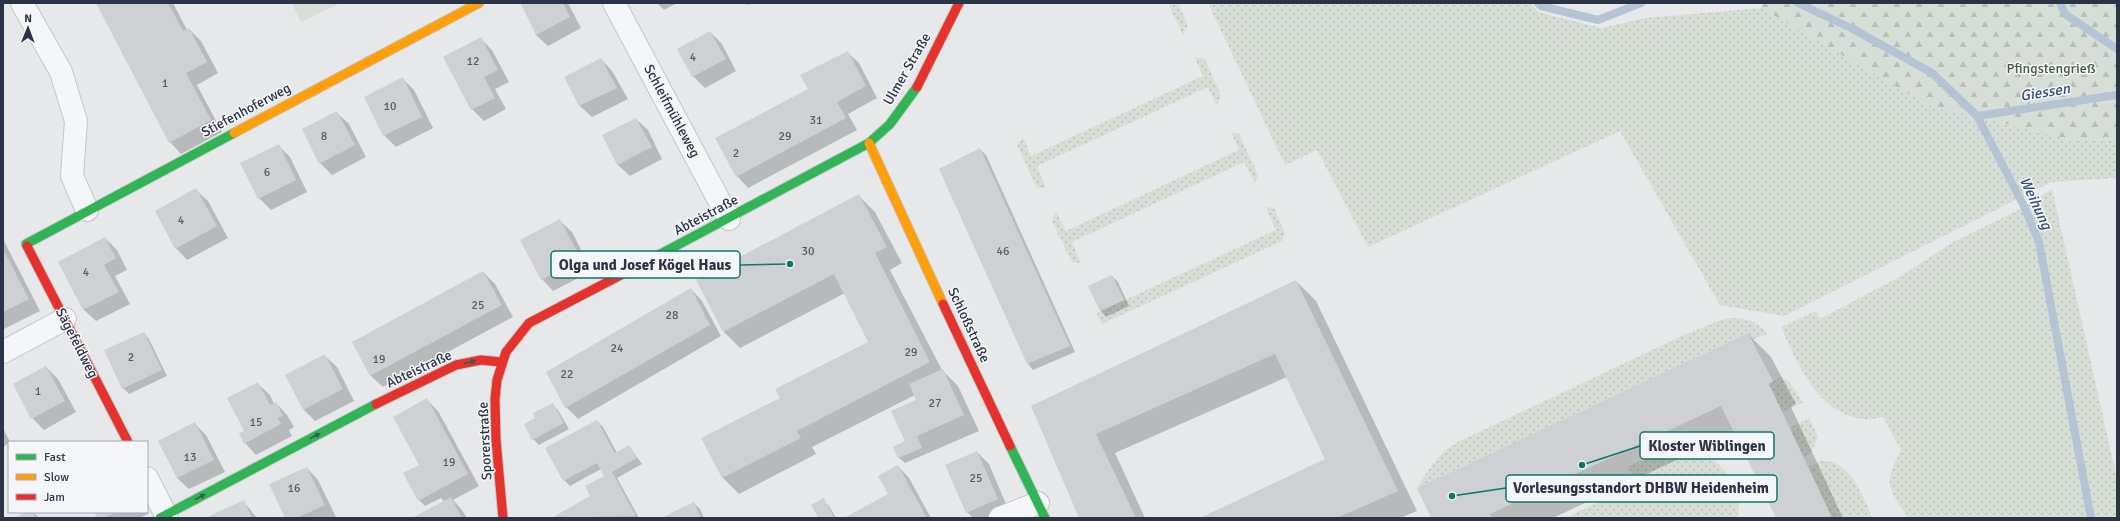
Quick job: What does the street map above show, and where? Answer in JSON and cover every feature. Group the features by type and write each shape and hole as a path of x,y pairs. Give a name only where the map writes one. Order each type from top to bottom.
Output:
{"street":[{"path":"22,3 61,72 76,121 72,176 87,210"},
{"name":"Stiefenhoferweg","path":"26,244 87,210 479,3"},
{"name":"Schleifmühleweg","path":"614,3 729,219"},
{"name":"Ulmer Straße","path":"869,143 890,123 909,97 926,70 959,3"},
{"name":"Abteistraße","path":"163,516 370,407 456,365 481,360 501,362 512,343 529,323 729,219 869,143"},
{"name":"Schloßstraße","path":"869,143 989,403 1042,511"},
{"name":"Sägefeldweg","path":"26,244 127,441"},
{"path":"3,352 65,319"},
{"name":"Sporerstraße","path":"501,362 496,387 496,422 503,518"},
{"path":"148,480 163,516"},
{"path":"1000,518 1042,511"}],"green space":[{"path":"292,3 341,3 301,22"},
{"path":"1168,3 1178,3 1188,25 1183,35"},
{"path":"1208,3 1530,3 1538,12 1601,28 1646,18 1761,8 1928,105 2072,140 2117,139 2117,178 2051,182 1784,316 1720,305 1620,131 1368,247 1317,150 1285,165"},
{"name":"Pfingstengrieß","path":"1764,3 2117,3 2117,139 2072,140 1928,105 1761,8"},
{"path":"1195,58 1205,59 1221,96 1217,106 1208,87 1037,166 1046,188 1037,188 1017,145 1023,138 1031,156 1203,76"},
{"path":"1231,132 1239,134 1258,175 1255,183 1244,162 1072,242 1081,263 1072,262 1052,221 1056,212 1066,231 1239,150"},
{"path":"2052,189 2117,479 2117,518 1908,518 1890,486 1892,471 1901,450 1883,417 1867,419 1849,415 1834,408 1822,398 1803,371 1781,327 1816,311 1820,319 1901,276 1953,242 2017,211"},
{"path":"1266,207 1274,208 1285,233 1282,241 1102,324 1097,313 1276,230"},
{"path":"1729,318 1755,323 1767,334 1752,340 1748,333 1417,488 1439,457 1458,442 1680,337 1715,322"},
{"path":"1780,377 1784,378 1791,384 1803,403 1782,412 1769,384"},
{"path":"1809,418 1818,437 1811,453 1804,457 1790,428"},
{"path":"1679,451 1709,458 1723,469 1729,476 1736,492 1739,509 1738,518 1568,518 1577,512 1636,486 1628,466 1653,456"},
{"path":"1820,461 1831,462 1848,472 1859,489 1873,518 1832,518 1809,467"}],"building":[{"path":"96,3 168,3 183,31 189,28 207,62 186,73 211,120 169,143"},
{"path":"563,3 570,17 536,35 521,4"},
{"path":"710,31 726,59 692,77 677,49"},
{"path":"481,37 498,70 484,77 495,98 471,110 443,57"},
{"path":"848,51 866,86 837,102 846,118 736,177 715,138 808,89 800,75"},
{"path":"601,58 617,88 579,106 564,77"},
{"path":"403,77 422,117 383,136 364,97"},
{"path":"337,111 355,145 319,164 302,129"},
{"path":"636,118 652,147 617,165 602,135"},
{"path":"279,144 296,180 258,199 240,163"},
{"path":"980,148 1070,346 1027,364 939,169"},
{"path":"196,188 217,226 175,249 155,211"},
{"path":"859,194 887,247 875,253 930,362 797,431 801,438 722,478 701,438 780,398 775,389 868,342 834,274 723,332 696,280"},
{"path":"560,219 581,259 541,280 520,240"},
{"path":"105,237 116,258 104,265 119,292 83,310 58,262"},
{"path":"3,249 29,299 3,312"},
{"path":"483,271 502,305 370,376 352,342"},
{"path":"1112,275 1124,300 1100,311 1088,286"},
{"path":"1296,280 1398,491 1337,518 1200,518 1325,459 1275,354 1096,434 1136,518 1079,518 1031,406"},
{"path":"691,288 710,325 565,408 546,372"},
{"path":"144,332 162,370 122,389 104,350"},
{"path":"1748,333 1773,381 1769,384 1832,518 1776,518 1721,406 1490,514 1492,518 1431,518 1417,488"},
{"path":"325,354 343,389 303,410 285,375"},
{"path":"46,366 65,401 31,419 13,384"},
{"path":"943,369 964,415 917,436 922,448 898,458 893,447 905,441 891,411 916,400 909,384"},
{"path":"258,382 270,405 276,402 283,416 278,418 281,424 244,444 239,433 244,431 227,398"},
{"path":"427,398 468,474 418,501 403,473 419,465 393,417"},
{"path":"553,403 564,423 532,440 524,424 535,418 533,413"},
{"path":"597,420 615,453 629,445 637,458 612,472 636,516 556,518 555,516 590,496 585,486 604,476 597,463 563,481 545,448"},
{"path":"195,422 214,460 177,478 158,441"},
{"path":"977,451 998,499 966,513 945,465"},
{"path":"898,465 927,518 844,518 888,494 878,476"},
{"path":"307,467 325,505 297,518 285,518 269,484"},
{"path":"451,497 462,518 412,518"},
{"path":"824,498 834,518 816,518 818,517 811,505"},
{"path":"244,500 252,518 210,518 209,516"},
{"path":"694,502 701,518 662,518 675,511"},
{"path":"25,513 34,513 36,518 14,518"},
{"path":"94,513 114,513 104,518 97,518"}],"waterway":[{"name":"Weihung","path":"1538,3 1541,6 1598,20 1641,3"},
{"name":"Weihung","path":"1798,3 1853,29 1932,73 1977,116 2024,206 2039,242 2091,518"},
{"name":"Giessen","path":"2060,3 2065,14 2117,49"},
{"name":"Giessen","path":"1977,116 2117,95"}],"traffic: fast":[{"path":"640,265 869,143 890,124 917,87"},
{"path":"27,246 26,244 234,133"},
{"path":"160,518 376,404"},
{"path":"1010,446 1045,518"}],"traffic: slow":[{"path":"234,133 479,3"},
{"path":"869,143 943,304"}],"traffic: jam":[{"path":"917,87 959,3"},
{"path":"27,246 127,441"},
{"path":"503,518 496,440 495,399 497,380 506,352 529,323 640,265"},
{"path":"943,304 1010,446"},
{"path":"376,404 456,365 481,360 501,362"}],"place":[{"name":"Olga und Josef Kögel Haus","path":"790,264"},
{"name":"Kloster Wiblingen","path":"1582,465"},
{"name":"Vorlesungsstandort DHBW Heidenheim","path":"1452,496"}]}
